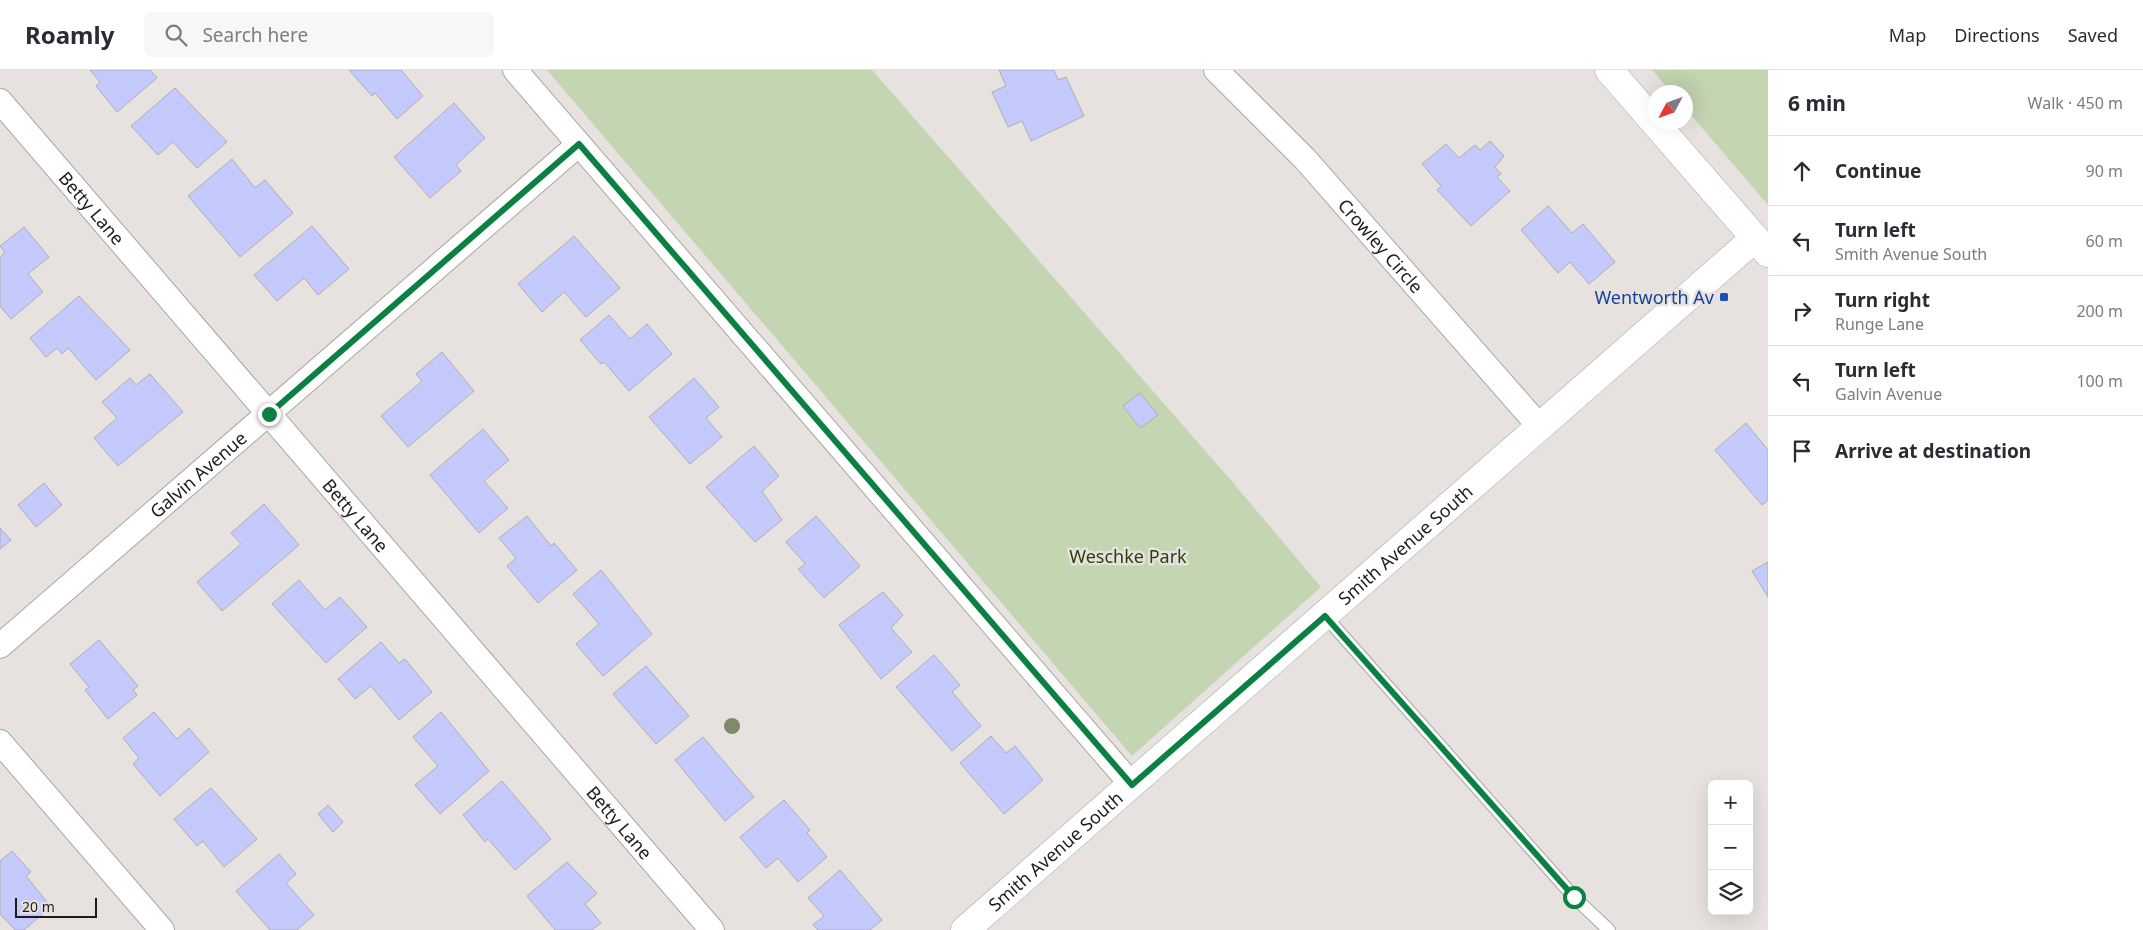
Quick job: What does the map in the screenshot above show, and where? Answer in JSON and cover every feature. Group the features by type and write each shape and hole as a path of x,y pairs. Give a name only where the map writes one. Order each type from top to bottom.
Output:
{"street":[{"path":"515,70 1132,785"},
{"name":"Crowley Circle","path":"1216,70 1305,159 1540,427"},
{"path":"1609,70 1762,246"},
{"name":"Betty Lane","path":"0,101 712,930"},
{"name":"Galvin Avenue","path":"0,646 579,144"},
{"name":"Smith Avenue South","path":"965,930 1540,427 1762,246"},
{"path":"0,742 162,930"}],"lane":[{"path":"1325,616 1574,897 1609,930"}],"green space":[{"name":"Weschke Park","path":"547,70 872,70 1229,478 1321,587 1132,756"},
{"path":"1652,70 1768,70 1768,205 1693,117 1693,85 1665,85"}],"building":[{"path":"90,70 150,70 157,78 117,112 96,86 100,82"},
{"path":"349,70 401,70 423,96 397,119 375,93 372,96"},
{"path":"999,70 1054,70 1058,80 1066,77 1084,116 1031,141 1022,121 1008,127 992,92 1006,86"},
{"path":"175,88 227,142 197,168 173,142 158,155 131,126"},
{"path":"454,103 485,138 456,165 461,171 430,198 394,157"},
{"path":"1490,141 1504,156 1495,167 1501,174 1497,177 1510,191 1471,226 1437,190 1441,186 1422,164 1446,144 1459,158 1475,145 1480,150"},
{"path":"232,159 255,188 265,180 293,213 240,257 188,196"},
{"path":"1548,206 1572,233 1583,224 1615,262 1589,284 1570,262 1558,273 1521,230"},
{"path":"312,226 349,269 318,295 304,278 277,301 254,275"},
{"path":"24,227 49,257 28,274 43,292 11,319 0,306 0,257 5,253 0,246"},
{"path":"574,236 620,288 586,317 564,292 542,312 518,284"},
{"path":"79,296 130,350 96,380 68,348 62,354 57,348 46,357 30,338"},
{"path":"609,315 630,339 647,324 672,354 629,391 604,362 601,364 580,340"},
{"path":"442,352 474,391 408,447 381,416 422,381 416,374"},
{"path":"150,374 183,412 118,466 94,438 117,418 102,402 130,378 136,385"},
{"path":"694,378 719,407 706,418 722,437 690,464 649,417"},
{"path":"1140,393 1158,415 1140,428 1123,406"},
{"path":"1746,423 1768,450 1768,500 1762,505 1715,450"},
{"path":"483,429 509,460 484,481 508,508 479,533 430,475"},
{"path":"754,446 779,476 762,491 782,520 755,542 706,487"},
{"path":"44,483 62,505 36,527 18,505"},
{"path":"264,504 299,545 222,611 197,582 241,544 231,533"},
{"path":"527,516 551,546 554,543 577,570 538,603 507,566 516,558 499,538"},
{"path":"816,516 860,566 824,598 798,569 805,564 786,542"},
{"path":"0,528 11,540 0,549"},
{"path":"1768,562 1768,597 1752,571"},
{"path":"601,570 652,634 603,676 576,644 599,624 573,594"},
{"path":"299,580 325,610 340,597 367,627 326,663 272,604"},
{"path":"883,592 903,615 891,628 912,652 881,679 839,625"},
{"path":"99,640 138,686 133,690 137,695 108,719 85,690 89,687 70,664"},
{"path":"381,642 399,663 405,659 432,692 399,720 371,686 355,699 338,679"},
{"path":"934,655 960,685 952,692 981,726 952,751 896,687"},
{"path":"646,666 689,716 656,744 613,694"},
{"path":"154,712 177,739 189,728 209,752 160,796 133,764 139,758 123,738"},
{"path":"441,712 489,771 440,814 415,785 438,766 413,737"},
{"path":"991,736 1006,753 1015,746 1043,780 1004,814 960,763"},
{"path":"703,737 754,797 725,821 675,760"},
{"path":"502,781 551,839 515,870 488,839 485,842 463,815"},
{"path":"211,788 257,839 224,867 203,841 197,846 174,819"},
{"path":"784,800 810,830 807,833 827,857 798,882 778,858 766,868 740,837"},
{"path":"328,805 343,822 333,832 318,814"},
{"path":"12,851 31,872 26,876 51,907 24,930 15,930 0,914 0,861"},
{"path":"279,854 296,874 286,883 314,915 297,930 270,930 236,891"},
{"path":"567,862 597,893 585,904 601,923 592,930 555,930 527,896"},
{"path":"840,870 882,920 870,930 818,930 813,925 824,916 808,898"}],"place":[{"name":"Wentworth Av","path":"1724,297"}],"route":[{"path":"269,414 579,144 1132,785 1325,616 1574,897"}]}
